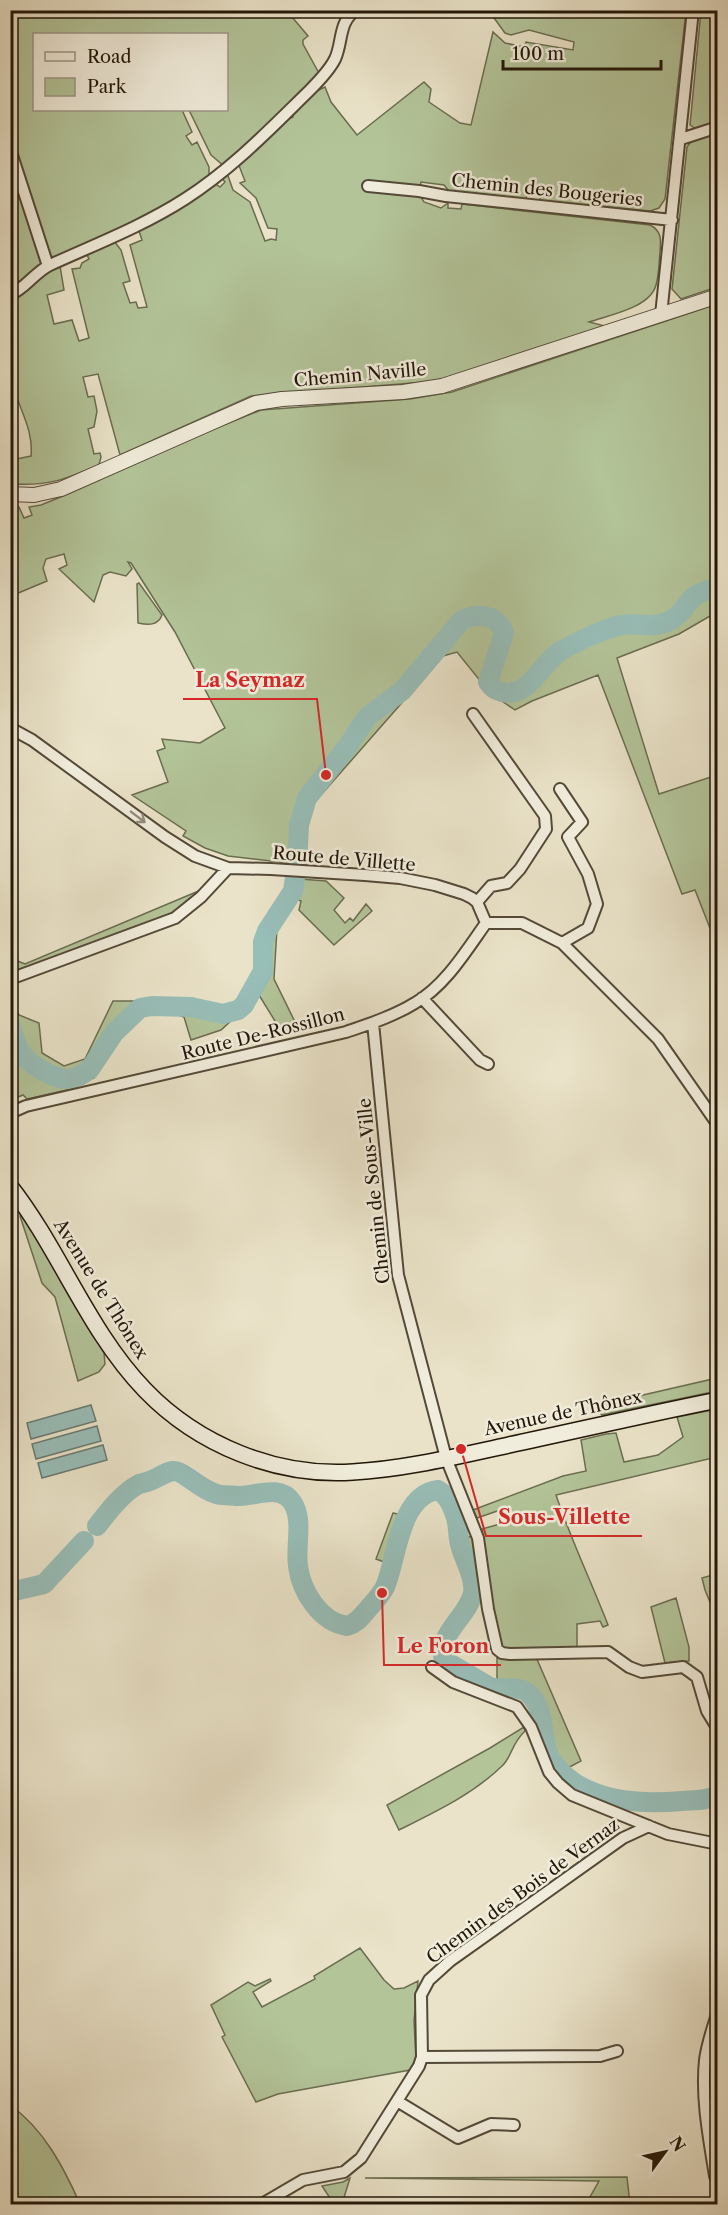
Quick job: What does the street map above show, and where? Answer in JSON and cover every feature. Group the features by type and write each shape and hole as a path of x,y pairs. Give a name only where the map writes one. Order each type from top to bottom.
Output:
{"main road":[{"name":"Avenue de Thônex","path":"10,1186 40,1227 87,1310 127,1369 159,1404 198,1433 226,1448 263,1462 317,1472 351,1473 379,1470 446,1458 717,1400"}],"street":[{"path":"10,295 20,290 48,266 154,217 194,193 242,156 320,81 335,59 343,27 356,10"},
{"path":"661,315 693,10"},
{"path":"681,139 717,127"},
{"path":"10,149 48,266"},
{"name":"Chemin des Bougeries","path":"368,186 672,220"},
{"name":"Chemin Naville","path":"10,494 34,495 61,489 256,403 282,399 395,393 442,386 717,296"},
{"path":"473,714 547,822 546,829 520,869 507,883 491,886 477,902 486,923 522,924 562,943 657,1039 717,1125"},
{"name":"Route de Villette","path":"10,728 32,740 165,837 195,856 228,868 400,878 464,894 477,902"},
{"path":"560,789 582,822 568,837 588,874 597,904 588,928 562,943"},
{"path":"10,979 175,918 201,897 228,868"},
{"name":"Route De-Rossillon","path":"10,1113 26,1106 323,1038 373,1023 422,998 454,966 486,923"},
{"path":"422,998 480,1060 488,1064"},
{"name":"Chemin de Sous-Ville","path":"373,1023 398,1275 446,1458 478,1538 488,1609 497,1649 502,1653 510,1654 608,1652 632,1669 645,1673 676,1667 686,1668 697,1677 707,1711 717,1729"},
{"path":"432,1667 453,1682 518,1707 528,1720 549,1773 568,1792 582,1800 674,1836 717,1844"},
{"name":"Chemin des Bois de Vernaz","path":"262,2205 303,2180 337,2175 356,2164 419,2066 422,2056 420,2000 429,1980 450,1961 622,1838 649,1826"},
{"path":"717,2011 705,2072 707,2121 717,2183"},
{"path":"422,2056 600,2055 617,2051"},
{"path":"397,2101 456,2137 491,2124 514,2125"}],"green space":[{"path":"10,11 287,11 308,36 303,40 303,44 320,75 224,166 211,155 189,111 228,111 228,33 33,33 33,111 182,111 192,132 186,136 192,145 197,142 209,167 209,178 170,204 57,258 50,256 11,137"},
{"path":"489,11 686,11 665,199 659,208 650,211 540,201 540,192 528,190 526,199 449,191 444,185 421,182 419,194 424,202 441,208 448,203 448,208 461,209 462,204 650,225 659,233 660,248 656,285 646,300 628,310 589,322 605,326 437,381 251,396 120,455 98,374 83,377 88,397 94,396 97,411 94,427 88,429 94,454 100,453 99,465 58,480 38,484 14,484 11,479 11,460 31,456 31,445 30,434 11,374 11,299 42,275 60,266 64,290 47,295 54,324 72,320 79,341 89,338 72,269 80,268 82,263 89,259 86,253 114,241 121,250 130,281 123,283 130,303 136,302 138,308 147,307 130,245 142,240 138,228 214,183 220,187 225,182 221,177 227,173 233,190 250,202 265,241 276,240 277,229 268,228 256,198 240,183 245,181 238,163 285,120 293,117 292,113 314,92 325,87 331,102 357,135 424,82 431,89 429,102 460,123 471,125 493,32 505,43 524,47 526,42 573,50 574,42 529,30 511,35 505,33"},
{"path":"701,11 717,11 717,122 696,129 690,125"},
{"path":"717,132 717,287 681,299 672,289 687,147 692,140"},
{"path":"10,167 42,261 39,269 10,290"},
{"path":"717,304 717,612 679,634 617,658 659,794 717,775 717,946 695,890 682,894 598,675 515,710 490,693 457,652 443,656 306,812 300,812 294,845 296,864 228,856 205,848 183,836 186,831 132,795 168,782 157,751 165,748 162,739 200,743 225,728 175,632 131,563 128,562 132,569 126,576 110,572 103,575 94,602 59,569 67,565 64,554 46,559 43,568 47,581 11,596 11,506 19,507 24,518 32,515 29,507 41,505 68,494 261,410 410,399 452,392"},
{"path":"139,583 162,615 155,623 138,623 137,584"},
{"path":"300,879 326,881 344,898 334,910 345,923 350,918 353,921 366,904 372,911 334,945 299,910 301,901 294,898"},
{"path":"201,890 173,913 11,975 10,958 25,964"},
{"path":"265,926 277,928 274,979 298,1028 283,1034 259,995 221,1030 191,1040 184,1017 170,1012 148,1013 115,1040 94,1078 75,1082 76,1088 27,1099 23,1095 11,1100 11,1002 19,1015 39,1023 42,1053 64,1066 85,1059 113,1001 172,1001 213,1019 251,988"},
{"path":"24,1213 104,1353 105,1364 99,1372 78,1381 55,1297 42,1283 20,1216"},
{"path":"717,1378 717,1391 602,1415 596,1409 604,1404"},
{"path":"717,1409 717,1457 556,1495 608,1625 603,1627 600,1621 577,1624 577,1648 505,1648 501,1645 488,1588 482,1529 507,1522 503,1509 477,1518 473,1510 563,1476 586,1471 581,1440 616,1433 624,1462 658,1455 683,1437 677,1417"},
{"path":"393,1513 407,1516 392,1565 376,1559"},
{"path":"474,1536 482,1590 476,1591 462,1538"},
{"path":"716,1574 718,1577 717,1619 702,1578"},
{"path":"676,1598 689,1647 689,1661 665,1663 651,1607"},
{"path":"497,1654 536,1657 581,1761 564,1770 551,1750 545,1712 539,1697 521,1684 497,1683"},
{"path":"524,1727 525,1731 505,1762 478,1786 453,1802 399,1830 387,1805"},
{"path":"360,1948 384,1980 394,1989 404,1988 418,1981 414,2021 416,2058 410,2070 278,2094 256,2102 222,2037 225,2035 211,2005 248,1982 255,1986 270,1979 271,1981 253,1992 262,2007 315,1979 314,1976"},
{"path":"10,2105 43,2137 60,2163 80,2204 11,2204"},
{"path":"627,2177 630,2204 586,2204 599,2181 365,2178"},
{"path":"350,2178 342,2204 329,2204 330,2198 322,2186 343,2182"}],"water":[{"path":"91,1405 96,1421 31,1439 27,1423"},
{"path":"97,1426 101,1441 36,1459 32,1444"},
{"path":"103,1445 107,1460 42,1478 38,1463"}],"waterway":[{"path":"10,1024 18,1048 29,1061 49,1074 69,1079 80,1076 90,1069 114,1033 140,1008 191,1007 223,1014 238,1010 244,1005 263,971 263,942 267,931 293,891 299,825 307,798 348,746 367,717 402,691 461,621 473,616 486,616 492,618 501,627 504,633 488,682 497,690 511,693 527,685 552,658 572,645 616,626 655,625 667,622 675,618 699,593 718,589"},
{"path":"97,1526 127,1492 139,1484 173,1471 183,1474 215,1494 240,1496 268,1492 281,1493 292,1502 298,1516 297,1558 303,1585 320,1612 337,1623 347,1626 359,1619 385,1587 401,1530 415,1503 425,1494 438,1490 452,1505 456,1516 460,1544 471,1574 473,1587 470,1602 444,1642 444,1660 490,1687 515,1688 529,1694 539,1709 550,1758 562,1773 576,1784 592,1792 609,1798 646,1802 700,1800 718,1795"},
{"path":"10,1592 44,1584 84,1541"}],"place":[{"name":"La Seymaz","path":"326,775"},
{"name":"Sous-Villette","path":"461,1449"},
{"name":"Le Foron","path":"382,1593"}]}
